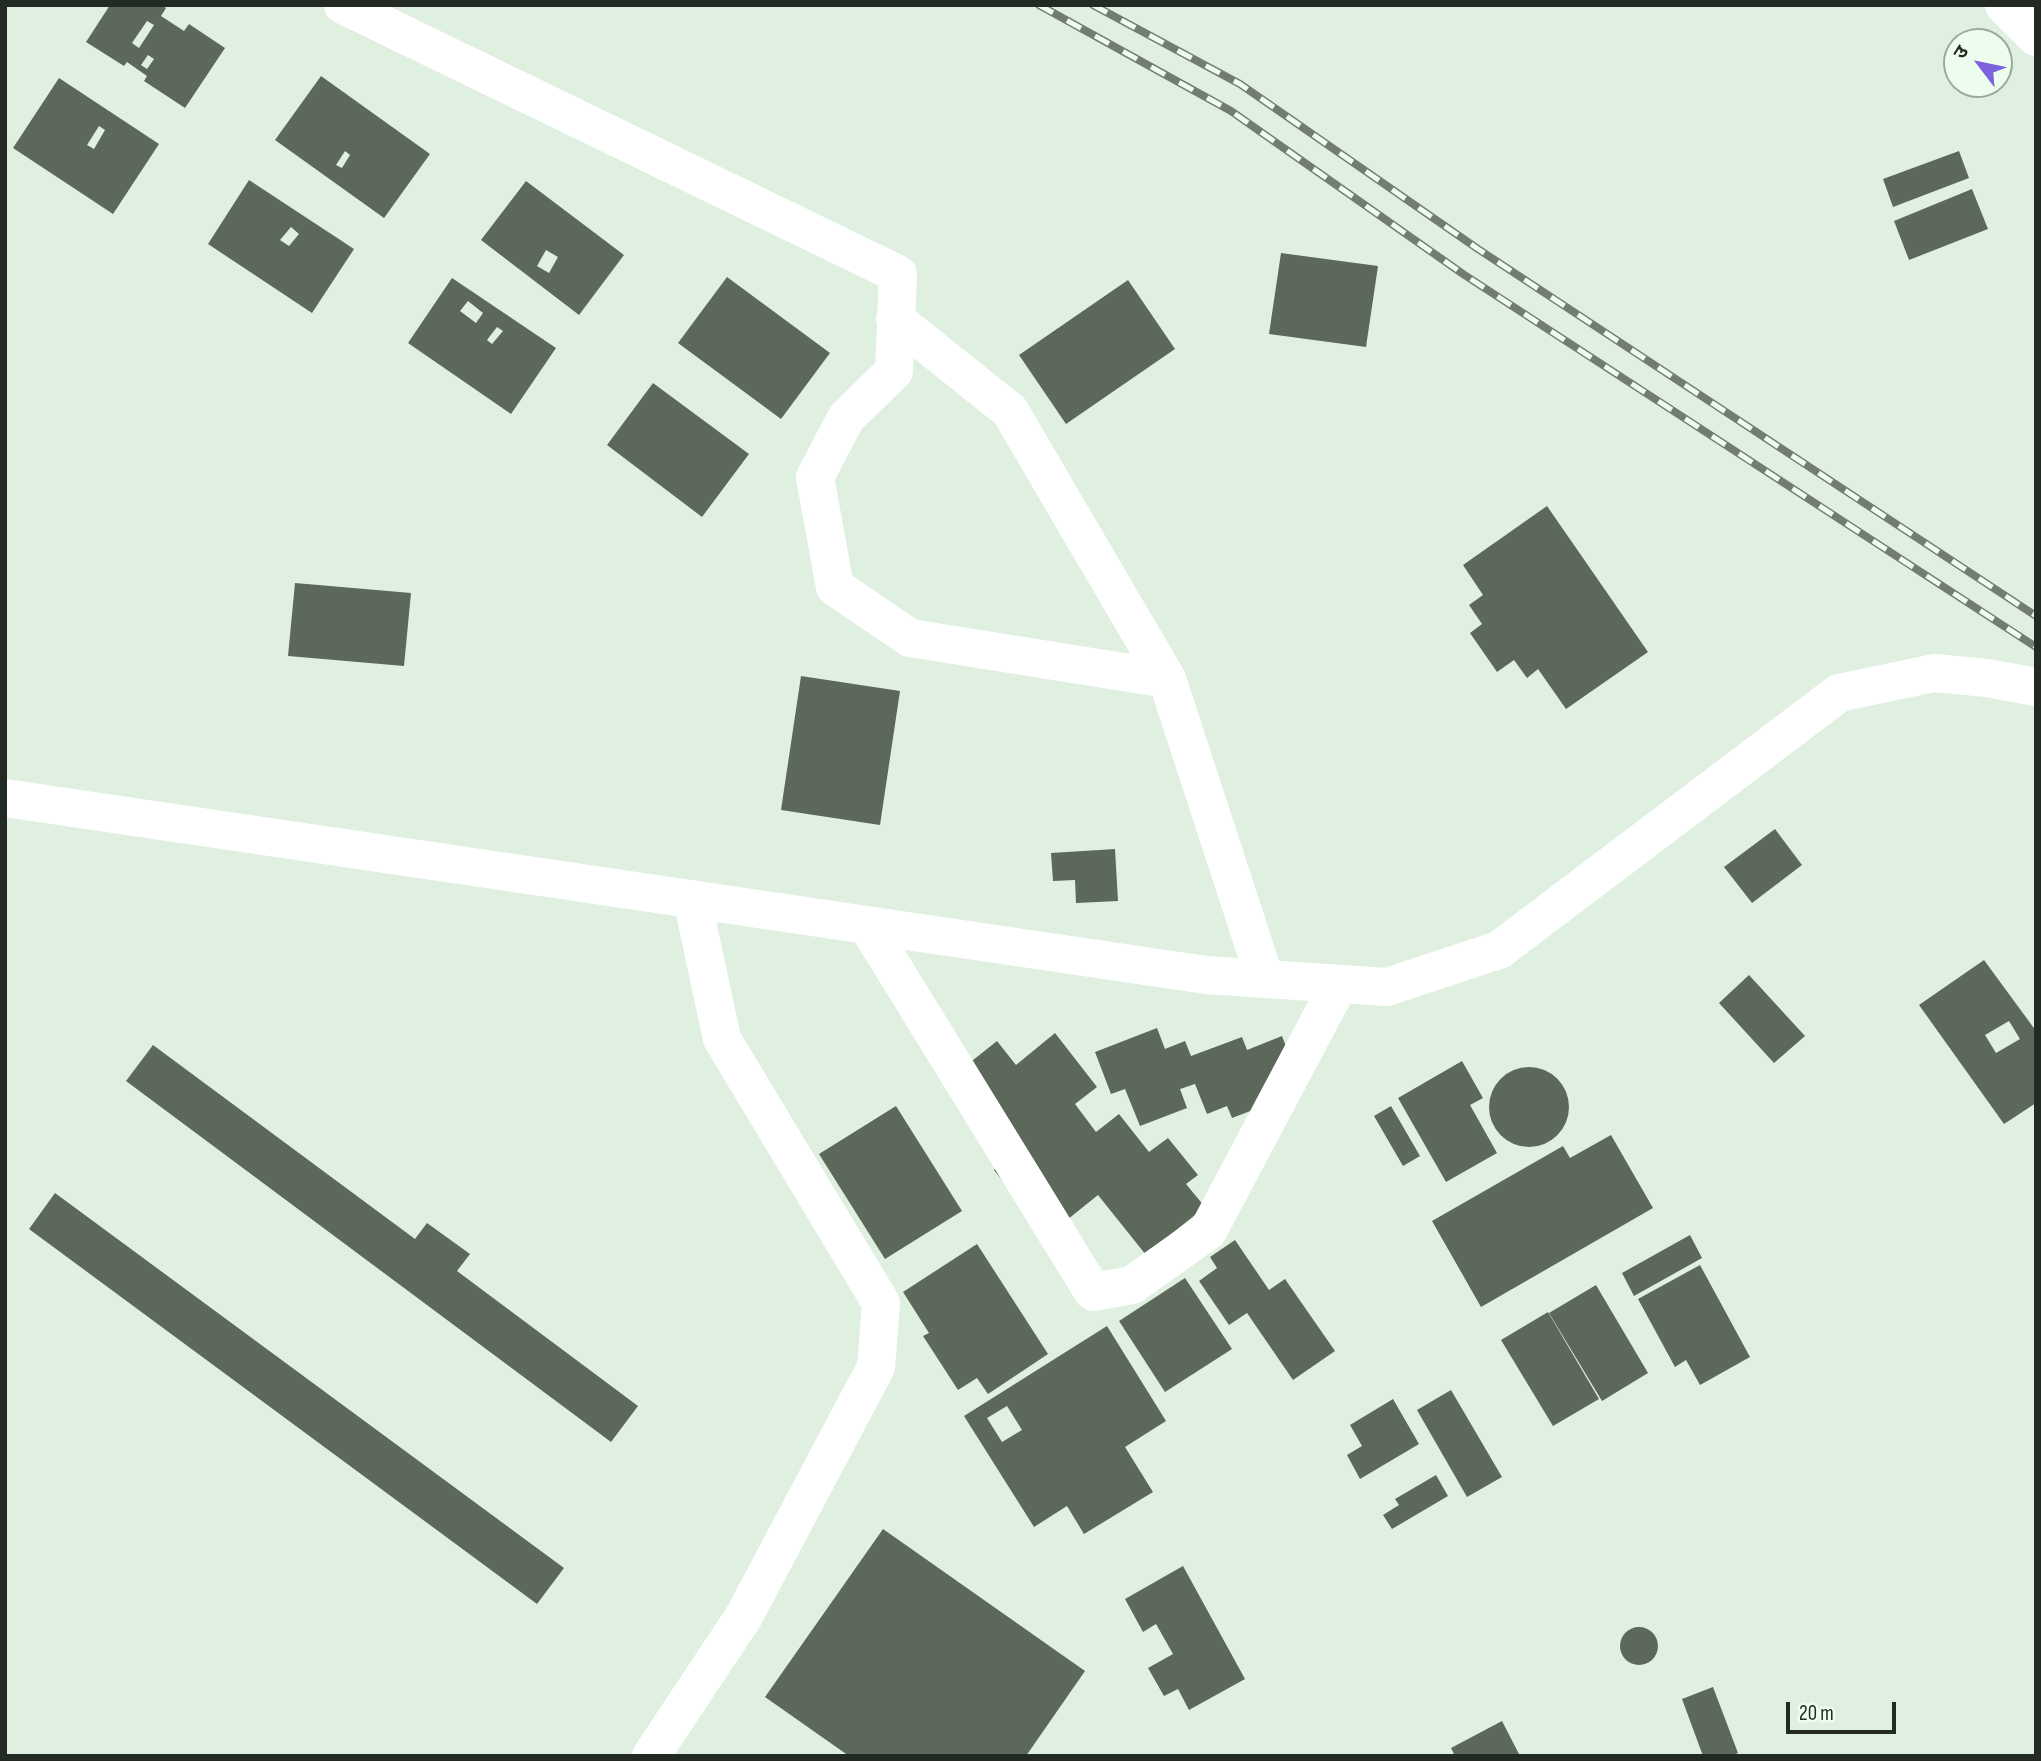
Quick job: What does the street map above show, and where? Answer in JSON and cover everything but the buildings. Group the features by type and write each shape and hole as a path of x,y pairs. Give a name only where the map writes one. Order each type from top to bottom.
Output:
{"street":[{"path":"344,5 898,274 894,371 846,418 815,477 835,587 910,638 1167,679"},
{"path":"2004,5 2036,37"},
{"path":"895,319 1010,411 1167,679 1265,978"},
{"path":"5,798 1206,975 1387,987 1499,950 1839,693 1934,673 1987,678 2036,687"},
{"path":"651,1756 744,1616 876,1367 881,1303 722,1039 691,899"},
{"path":"866,925 1093,1292 1132,1285 1208,1231 1339,984"}],"railway":[{"path":"1039,5 1231,111 1463,274 2036,647"},
{"path":"1093,5 1240,84 1478,249 2036,616"}]}
